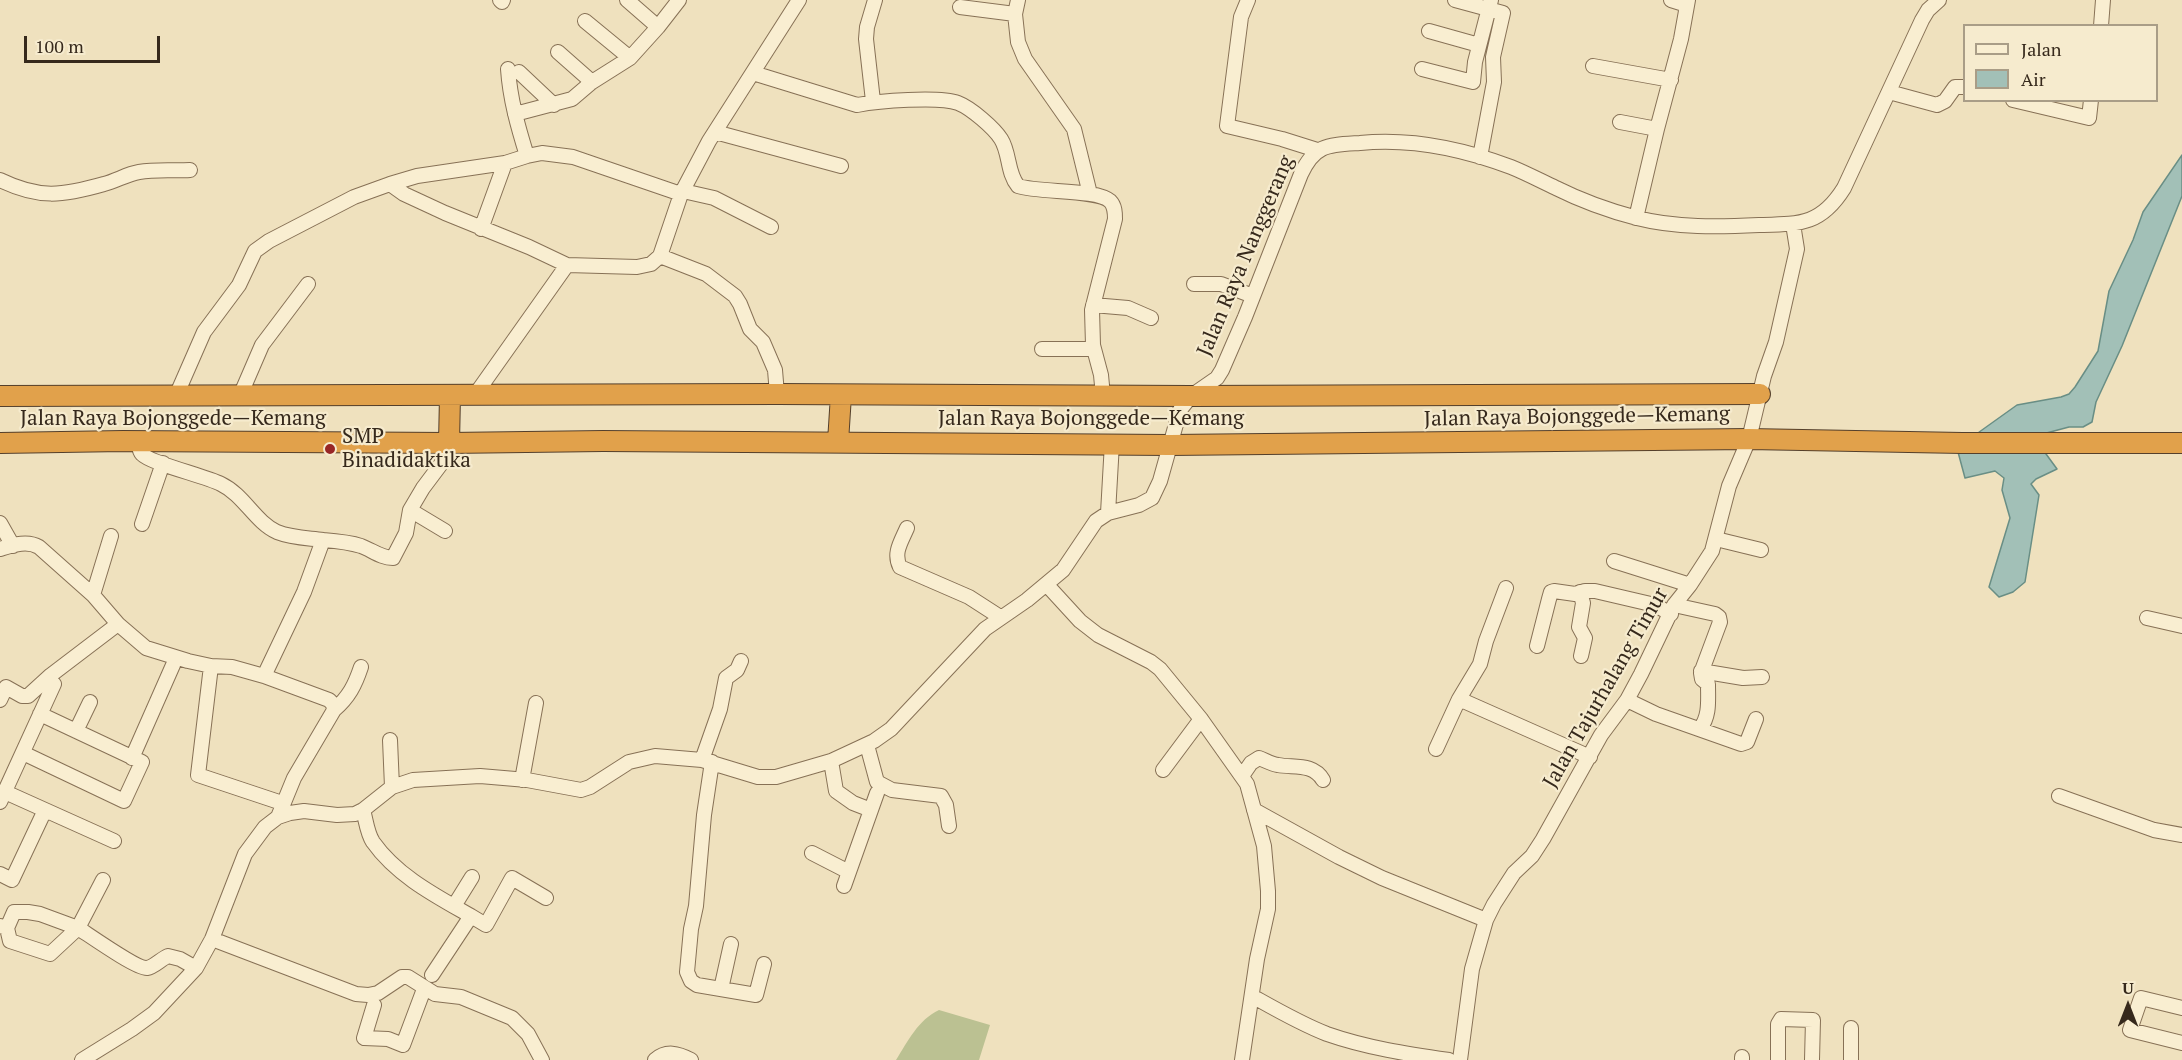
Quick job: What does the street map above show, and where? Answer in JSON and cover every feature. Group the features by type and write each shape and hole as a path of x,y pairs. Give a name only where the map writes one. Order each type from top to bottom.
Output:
{"highway":[{"name":"Jalan Raya Bojonggede—Kemang","path":"0,396 1760,394"},
{"path":"838,442 841,395"},
{"path":"449,443 450,396"},
{"name":"Jalan Raya Bojonggede—Kemang","path":"0,443 592,441 1170,445 1749,439 1962,444 2182,444"}],"street":[{"path":"627,0 658,27"},
{"path":"515,114 572,99 592,82 630,58 679,0"},
{"path":"390,183 404,194 567,265 636,267 651,264 660,256 682,192 715,132 799,0"},
{"path":"873,101 866,39 875,0"},
{"path":"1248,0 1241,17 1227,126 1317,150"},
{"path":"1455,0 1489,4 1503,13 1493,57 1494,82 1480,157"},
{"path":"1636,218 1657,129 1682,39 1688,2 1671,0"},
{"name":"Jalan Raya Nanggerang","path":"1108,513 1139,505 1152,498 1160,482 1180,410 1191,396 1216,378 1222,370 1301,174 1317,150 1348,144 1405,142 1480,157 1513,168 1600,206 1636,218 1699,226 1793,224 1822,215 1845,188 1922,20 1928,10 1939,0"},
{"path":"2101,24 2103,0"},
{"path":"1422,69 1473,82 1489,4"},
{"path":"960,7 1017,7 1018,42 1025,59 1074,129 1090,194"},
{"path":"585,21 630,58"},
{"path":"1429,31 1479,45"},
{"path":"558,52 592,82"},
{"path":"1593,66 1671,80"},
{"path":"527,156 510,93 513,70 554,105"},
{"path":"753,72 857,105 873,101 945,101 960,104 997,133 1005,146 1015,183 1018,186 1090,194 1111,202 1115,209 1114,219 1093,305 1091,325 1093,349 1101,375 1103,396"},
{"path":"1888,92 1937,105 1945,101 1955,87 1963,87"},
{"path":"2021,102 2089,118 2091,102"},
{"path":"1620,122 1657,129"},
{"path":"715,132 841,166"},
{"path":"176,396 204,332 239,285 255,251 286,231 354,197 390,183 417,176 505,163 542,153 573,157 682,192 714,198 771,227"},
{"path":"482,229 505,163"},
{"path":"0,180 25,191 45,194 104,184 139,172 190,170"},
{"name":"Jalan Tajurhalang Timur","path":"1460,1060 1472,969 1486,920 1503,888 1537,848 1601,735 1641,674 1672,609 1712,551 1729,486 1749,439 1764,376 1776,342 1797,249 1793,224"},
{"path":"660,256 706,274 735,296 750,329 763,342 775,370 777,394"},
{"path":"475,395 567,265"},
{"path":"240,396 262,345 308,284"},
{"path":"1194,284 1221,284 1253,296"},
{"path":"1093,305 1128,308 1151,318"},
{"path":"1042,349 1093,349"},
{"path":"138,441 141,453 145,456 206,477 233,491 267,525 277,531 291,536 362,546 385,557 393,558 406,533 410,510 441,464 449,443"},
{"path":"82,1060 154,1013 196,968 212,939 245,854 265,827 278,817 297,812 345,815 363,810 392,787 413,780 480,776 522,780 581,790 637,759 662,755 707,761 766,778 831,761 867,745 891,729 985,629 1047,585 1063,570 1096,521 1108,513 1112,443"},
{"path":"142,524 163,463"},
{"path":"410,510 445,531"},
{"path":"0,523 6,547 33,544 39,547 93,596 118,624 152,651 211,666 232,667 264,676 329,700 334,710"},
{"path":"907,528 896,552 900,567 969,597 1000,617"},
{"path":"93,596 111,536"},
{"path":"1716,539 1761,550"},
{"path":"264,676 304,592 323,540"},
{"path":"1614,561 1690,585"},
{"path":"1047,585 1080,621 1098,635 1151,662 1160,669 1201,719 1242,776 1251,794 1264,846 1268,909 1257,959 1242,1060"},
{"path":"1436,749 1459,699 1480,664 1506,588"},
{"path":"1538,646 1551,592 1561,591 1575,594 1595,591 1672,609 1714,614 1719,617 1720,622 1701,671 1702,679 1708,684 1709,709 1707,719 1700,729"},
{"path":"1580,592 1583,603 1579,627 1585,638 1581,656"},
{"path":"2147,618 2182,626"},
{"path":"0,700 6,687 22,696 28,696 51,675 118,624"},
{"path":"741,661 737,670 726,678 707,761 696,906 691,929 687,972 691,981 697,985 756,995 764,964"},
{"path":"132,758 173,665"},
{"path":"211,666 198,775 282,803"},
{"path":"278,817 294,778 334,710 355,686 361,667"},
{"path":"1701,671 1743,678 1762,677"},
{"path":"54,684 2,797 45,810 114,841"},
{"path":"1459,699 1590,757"},
{"path":"1626,700 1656,714 1741,744 1745,744 1756,719"},
{"path":"76,731 90,702"},
{"path":"522,780 536,703"},
{"path":"23,753 124,801 142,762 40,714"},
{"path":"1163,770 1201,719"},
{"path":"390,740 392,787"},
{"path":"867,745 877,782 892,790 941,796 946,805 949,826"},
{"path":"1242,776 1251,763 1259,758 1278,765 1305,767 1319,773 1323,780"},
{"path":"831,761 836,792 853,803 872,810"},
{"path":"844,886 877,793"},
{"path":"2059,796 2154,830 2182,835"},
{"path":"0,874 12,880 45,810"},
{"path":"363,810 372,841 415,883 486,925 512,878 546,898"},
{"path":"1254,810 1371,873 1417,894 1486,920"},
{"path":"812,853 849,872"},
{"path":"454,906 472,876"},
{"path":"104,880 78,928 50,954 10,941 4,927 12,914 18,912 40,914 78,928 144,968 168,956 180,959 196,968"},
{"path":"432,975 471,916"},
{"path":"212,939 351,993 373,994 406,977 435,994 461,997 512,1018 528,1034 542,1060"},
{"path":"721,989 731,944"},
{"path":"374,1005 364,1038 388,1039 403,1046 424,988"},
{"path":"1252,996 1288,1017 1340,1038 1395,1052 1449,1060"},
{"path":"2182,1008 2141,998 2130,1030 2182,1042"},
{"path":"1778,1060 1778,1024 1781,1019 1813,1020 1812,1060"},
{"path":"1851,1028 1851,1060"},
{"path":"655,1060 663,1054 670,1053 691,1060"}],"green space":[{"path":"939,1010 990,1025 979,1060 896,1060 919,1025"}],"water":[{"path":"2182,155 2182,196 2122,346 2096,402 2092,422 2083,427 2069,427 2039,435 1975,435 2017,405 2061,397 2069,394 2075,387 2098,351 2109,291 2133,240 2143,212"},
{"path":"2038,443 2057,469 2036,479 2031,484 2039,495 2025,582 2013,592 1999,597 1989,587 2010,518 2002,490 2004,478 1995,471 1965,478 1958,452"}],"place":[{"name":"SMP Binadidaktika","path":"330,449"}]}
